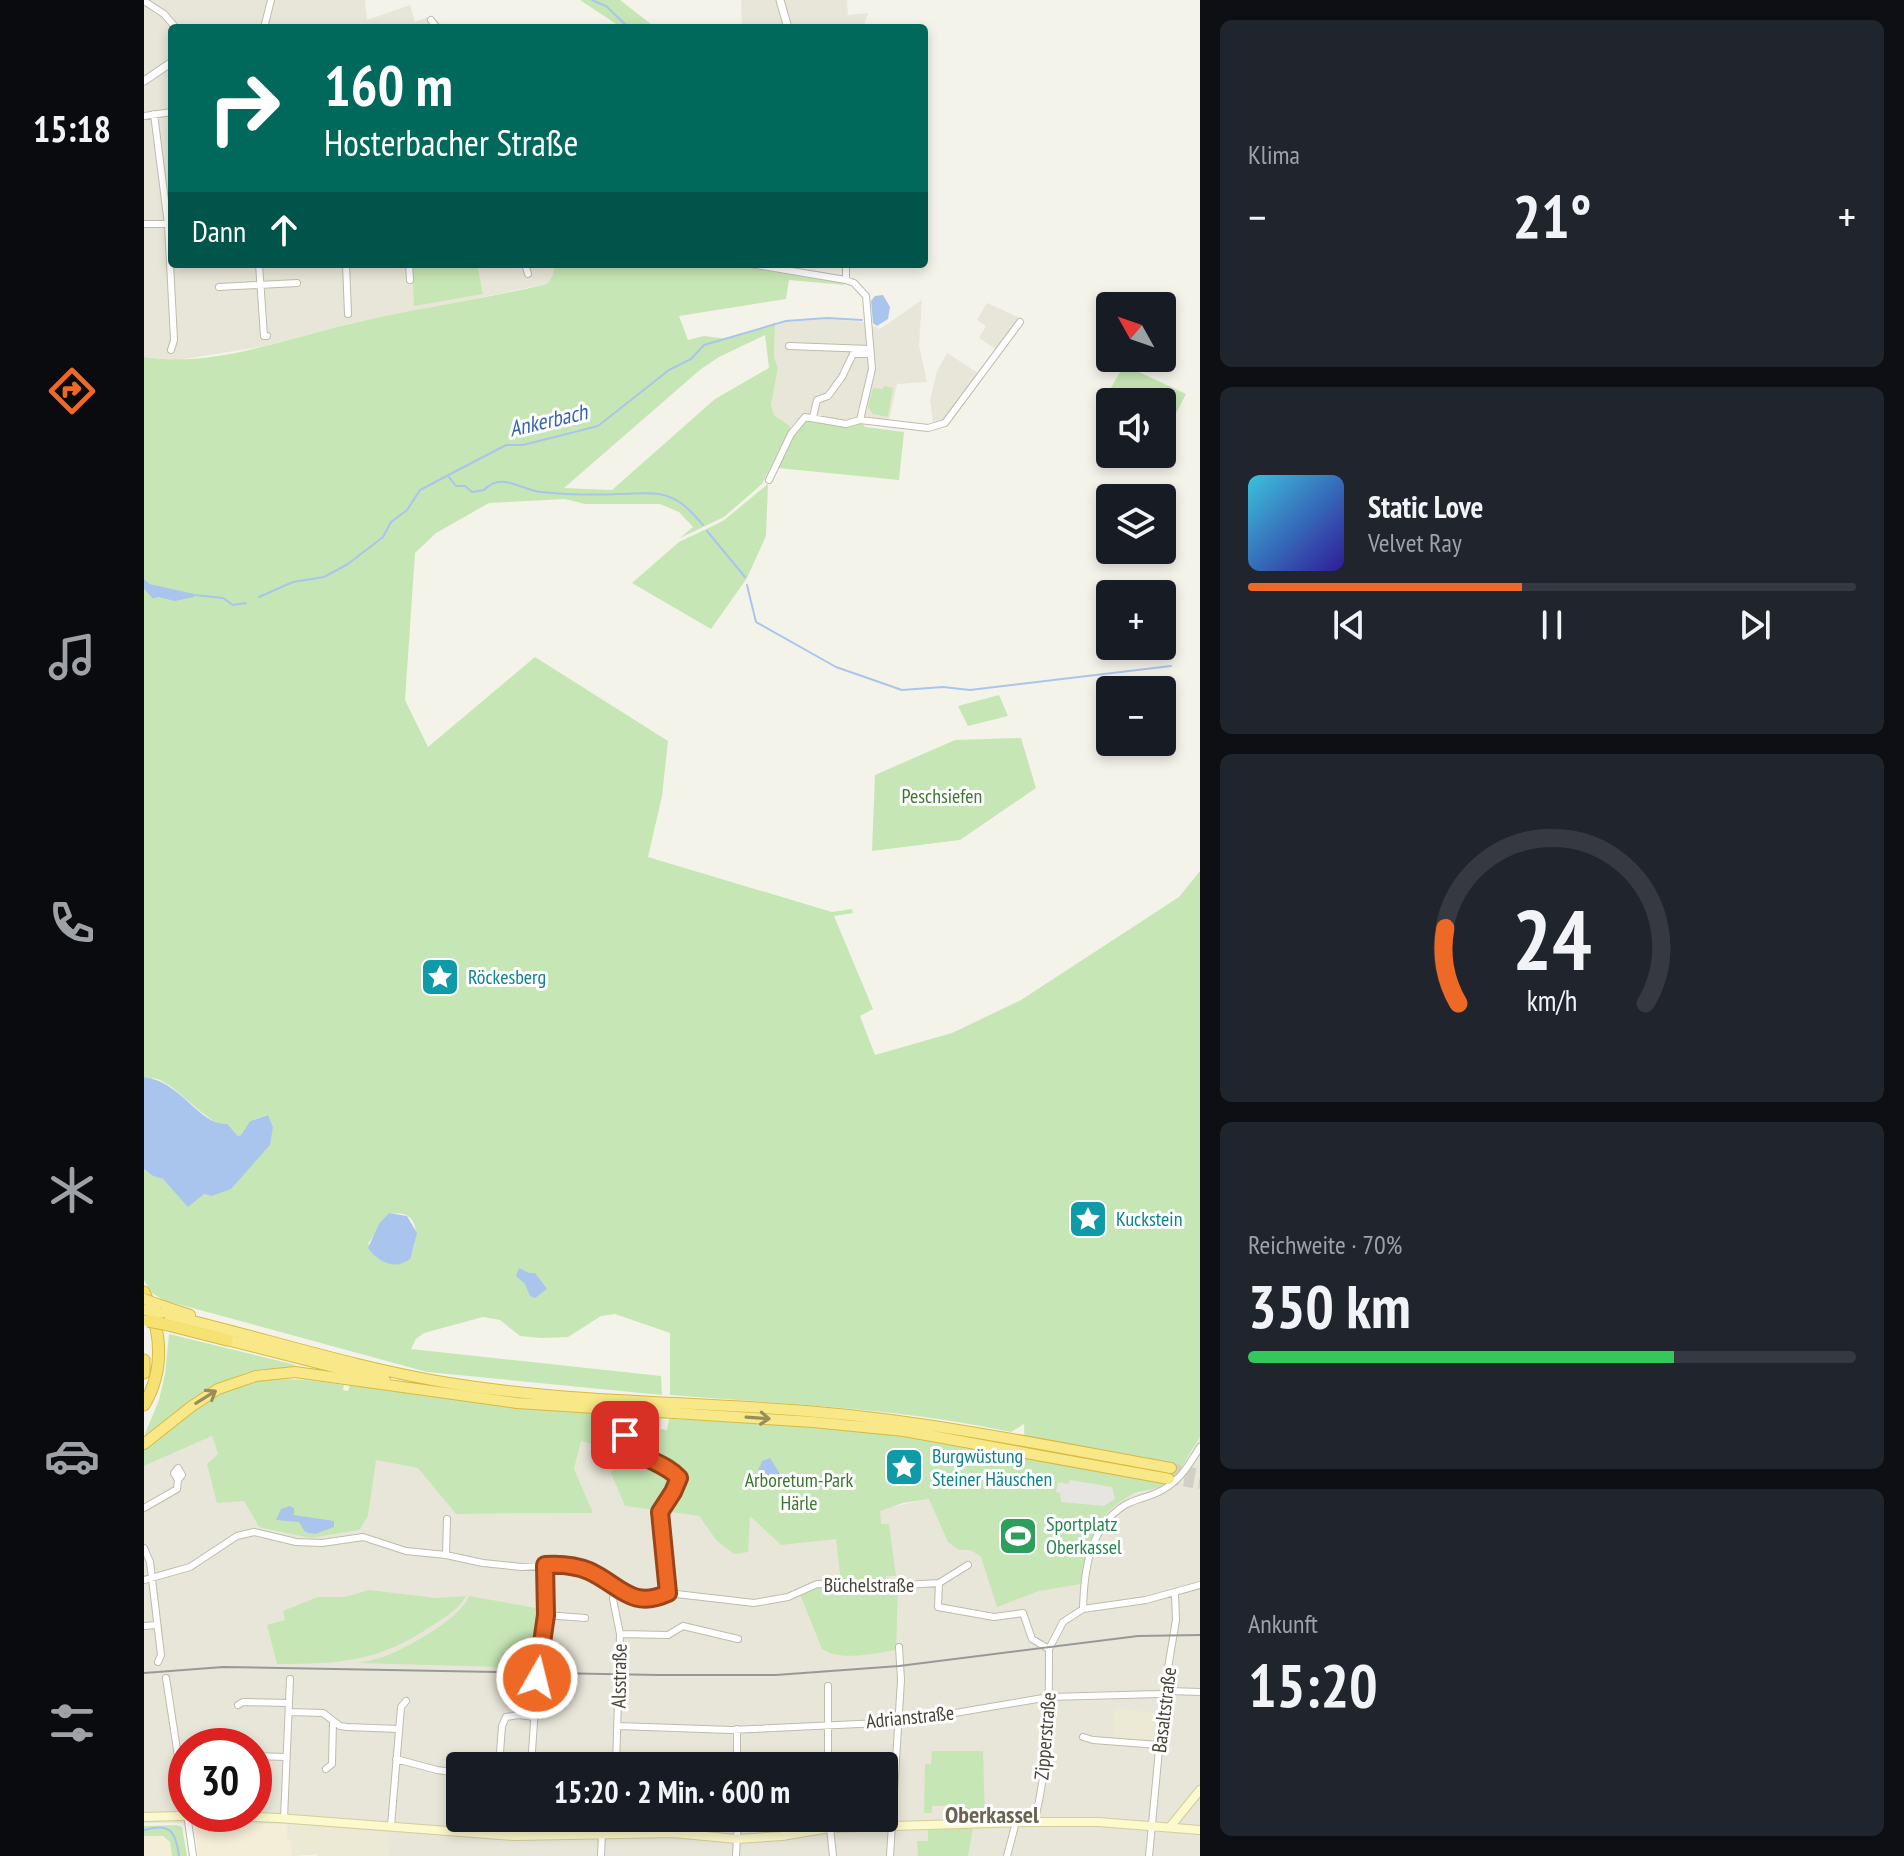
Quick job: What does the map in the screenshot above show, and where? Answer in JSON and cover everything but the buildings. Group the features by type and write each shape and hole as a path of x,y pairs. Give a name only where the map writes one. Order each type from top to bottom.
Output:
{"highway":[{"path":"144,1292 157,1326 160,1359 153,1388 144,1405"},
{"path":"144,1299 160,1314 227,1340 457,1395"},
{"path":"144,1444 209,1394 237,1381 266,1374 295,1372 517,1403 813,1422 904,1431 1170,1473 878,1418 743,1406 518,1393 407,1376 198,1322 186,1312 145,1317"},
{"path":"144,1360 144,1373"}],"main road":[{"path":"1170,1827 1200,1790"},
{"path":"144,1817 168,1815"},
{"path":"272,1817 533,1836 673,1833 737,1839 796,1832"},
{"path":"898,1826 1090,1822 1200,1830"}],"street":[{"path":"265,24 271,0"},
{"path":"780,0 787,24"},
{"path":"144,1 164,14 173,24"},
{"path":"431,20 434,24"},
{"path":"144,81 168,65"},
{"path":"144,116 168,112"},
{"path":"154,114 168,210"},
{"path":"144,224 168,224"},
{"path":"171,350 174,340 172,268"},
{"path":"259,268 264,336 267,336"},
{"path":"346,268 348,314"},
{"path":"409,268 410,280"},
{"path":"526,268 528,274"},
{"path":"774,268 846,280 854,283 866,296 871,379 860,420"},
{"path":"846,268 846,280"},
{"path":"219,287 297,283"},
{"path":"769,480 805,417 846,424 860,420 928,428 945,423 1020,322"},
{"path":"789,346 870,351"},
{"path":"813,417 817,400 828,396 853,354 870,351"},
{"path":"625,1435 640,1456 679,1478 660,1512 668,1593"},
{"path":"1083,1609 1090,1555 1099,1531 1108,1518 1126,1504 1174,1483 1200,1447"},
{"path":"144,1508 174,1492 178,1480"},
{"path":"446,1555 447,1519"},
{"name":"Büchelstraße","path":"148,1579 190,1567 226,1542 254,1532 296,1542 322,1543 363,1537 406,1551 507,1566 558,1564 585,1569 639,1600 647,1601 668,1593 754,1603 788,1597 817,1584 897,1586 939,1583 968,1565"},
{"path":"144,1548 150,1562 148,1579 161,1655 158,1662"},
{"path":"532,1752 546,1615 545,1565"},
{"name":"Büchelstraße","path":"939,1583 938,1607 994,1617 1023,1613 1032,1639 1049,1649"},
{"path":"1049,1649 1063,1622 1083,1609 1175,1594 1200,1585"},
{"name":"Alsstraße","path":"615,1587 613,1599 620,1634 617,1752"},
{"name":"Basaltstraße","path":"1149,1856 1159,1745 1176,1620 1175,1594"},
{"path":"546,1615 585,1618"},
{"path":"144,1626 157,1625"},
{"path":"620,1634 668,1635 683,1626 738,1639"},
{"path":"896,1752 901,1680 899,1647"},
{"name":"Zipperstraße","path":"1034,1822 1042,1786 1049,1697 1049,1649"},
{"path":"165,1679 173,1728"},
{"path":"284,1818 290,1679"},
{"path":"828,1686 828,1752"},
{"name":"Adrianstraße","path":"618,1726 737,1729 897,1722 1049,1697 1200,1692"},
{"path":"391,1826 401,1707 406,1701"},
{"path":"238,1705 243,1702 289,1703"},
{"path":"289,1712 323,1713 347,1727 399,1729"},
{"path":"500,1752 502,1726 506,1717 534,1717"},
{"path":"326,1769 332,1764 333,1721"},
{"path":"737,1729 737,1752"},
{"path":"1083,1737 1159,1745"},
{"path":"272,1757 286,1757"},
{"path":"396,1759 446,1771"},
{"path":"1007,1856 1016,1822"},
{"path":"189,1832 193,1856"},
{"path":"736,1856 737,1832"},
{"path":"830,1832 833,1856"},
{"path":"890,1856 892,1832"},
{"path":"601,1856 602,1833"}],"shaded area":[{"path":"144,0 365,0 367,20 410,5 415,22 430,16 441,24 168,24 168,268 554,268 547,284 352,323 265,346 178,360 144,357"},
{"path":"741,0 847,0 848,15 868,13 864,24 742,24"},
{"path":"922,300 919,345 927,382 897,384 889,420 853,426 799,419 791,427 774,415 771,405 778,368 774,357 775,326 827,319 864,322 880,329"},
{"path":"987,303 1020,318 997,350 979,338 986,326 977,320"},
{"path":"947,353 978,373 943,421 933,423 930,400 937,371"},
{"path":"212,1436 218,1454 259,1527 368,1516 375,1459 418,1467 456,1514 592,1513 574,1469 580,1441 616,1451 626,1506 699,1516 716,1540 750,1509 886,1508 929,1499 1131,1495 1165,1485 1200,1437 1200,1856 292,1856 287,1824 272,1824 272,1728 168,1728 168,1823 144,1823 144,1466"},
{"path":"1070,1480 1112,1487 1115,1499 1104,1506 1061,1502 1060,1493 1056,1492 1058,1482 1069,1484"},
{"path":"1113,1709 1158,1714 1155,1741 1114,1739"},
{"path":"272,1824 288,1824 287,1839 291,1840 292,1856 198,1856 196,1832 272,1832"},
{"path":"290,1824 388,1832 389,1856 317,1856 317,1853 292,1856 291,1840 287,1839"},
{"path":"159,1835 170,1842 172,1856 144,1856 144,1836"}],"green space":[{"path":"580,0 620,0 651,24 616,24"},
{"path":"412,268 478,268 483,294 414,306"},
{"name":"Arboretum-Park Härle","path":"554,268 750,268 845,285 789,280 786,299 679,316 688,340 704,336 727,339 775,323 774,357 778,368 771,405 774,415 791,427 762,484 724,517 680,538 693,527 679,512 660,504 585,504 565,499 489,503 436,533 415,553 405,700 428,747 535,657 668,741 662,796 648,857 832,912 852,909 853,913 834,916 873,1009 860,1016 875,1055 952,1033 1021,1000 1179,897 1200,871 1200,1437 1167,1483 1131,1495 1108,1512 1094,1533 1081,1584 1039,1591 997,1607 981,1557 971,1550 959,1550 948,1542 929,1499 880,1511 881,1524 889,1524 896,1576 886,1576 886,1585 841,1582 836,1539 781,1545 750,1516 748,1552 734,1554 716,1540 699,1516 625,1506 611,1473 616,1451 581,1441 574,1469 593,1513 456,1514 418,1468 376,1460 368,1516 359,1530 310,1538 259,1527 244,1501 217,1503 207,1464 218,1454 212,1436 144,1466 144,1450 193,1411 234,1388 280,1379 344,1385 343,1390 348,1391 350,1384 505,1406 661,1418 660,1429 667,1430 669,1419 786,1424 886,1434 1025,1457 1024,1424 1011,1432 884,1412 670,1395 670,1333 615,1314 601,1316 568,1337 541,1338 520,1336 500,1320 483,1317 424,1333 416,1339 411,1349 661,1376 662,1395 427,1372 163,1300 152,1293 144,1280 144,1169 163,1179 182,1198 273,1127 267,1115 250,1121 238,1136 162,1081 144,1077 144,589 153,599 194,595 150,584 144,579 144,357 170,359 224,355 378,318 547,284","holes":["765,335 769,368 715,399 612,490 564,488 701,369 719,357","389,1213 403,1214 413,1221 415,1227 411,1258 368,1244"]},
{"path":"1120,372 1139,372 1173,388 1111,388"},
{"path":"884,386 893,388 888,417 873,414 868,407 873,388 883,389"},
{"path":"1176,389 1186,394 1176,413"},
{"path":"805,419 852,426 862,423 865,427 904,432 899,480 778,468 797,427"},
{"path":"768,484 766,536 747,578 711,629 632,583 679,542 723,521"},
{"path":"999,695 1008,716 968,726 958,706"},
{"name":"Peschsiefen","path":"1021,738 1036,788 960,840 872,851 875,775 955,740"},
{"path":"169,1334 296,1365 252,1371 223,1382 195,1398 144,1436 159,1400"},
{"path":"819,1585 898,1590 896,1650 849,1656 822,1649 800,1594"},
{"path":"369,1590 436,1598 466,1596 456,1609 433,1625 377,1654 320,1663 277,1664 267,1625 285,1620 283,1611 318,1597 345,1597"},
{"path":"469,1596 542,1609 535,1668 358,1663 385,1656 421,1638 446,1622"},
{"path":"932,1751 983,1751 985,1819 955,1821 957,1806 932,1806 932,1813 924,1813 925,1764 931,1764"},
{"path":"168,1825 168,1832 183,1832 187,1856 172,1856 170,1842 163,1836 144,1836 144,1826"},
{"path":"973,1828 968,1856 918,1856 917,1841 928,1841 928,1830"}],"water":[{"path":"883,295 890,307 888,319 877,326 873,323 871,301 875,296"},
{"path":"144,579 150,584 194,594 194,597 175,601 158,597 153,599 144,589"},
{"path":"144,1077 169,1086 208,1118 227,1124 238,1136 250,1121 268,1115 273,1127 270,1145 231,1189 212,1196 204,1194 188,1207 163,1179 144,1169"},
{"path":"389,1213 407,1216 417,1233 411,1258 394,1265 377,1258 368,1248 379,1224"},
{"path":"519,1268 535,1273 547,1289 535,1298 530,1296 525,1284 516,1276"},
{"path":"770,1458 779,1472 780,1487 777,1490 763,1487 757,1473 762,1461"},
{"path":"294,1508 294,1515 334,1521 334,1527 315,1534 305,1532 299,1522 276,1520 281,1509"}],"waterway":[{"path":"592,0 606,6 625,24"},
{"name":"Ankerbach","path":"259,597 293,582 324,577 348,564 383,537 391,522 407,510 420,490 506,445 523,445 598,426 669,370 691,359 704,345 786,321 827,318 862,320"},
{"name":"Peschsiefen","path":"449,477 456,486 465,486 472,492 504,482 551,493 659,494 678,501 703,525"},
{"name":"Peschsiefen","path":"707,531 745,577"},
{"name":"Peschsiefen","path":"747,585 756,622 836,667 902,690 943,687 970,690 1171,666"},
{"name":"Ankerbach","path":"194,595 223,598 233,605 246,603"},
{"name":"Ankerbach","path":"144,1830 166,1828 176,1841 179,1856"}],"tunnel":[{"path":"1171,1468 1200,1474"},
{"path":"1169,1479 1200,1484"}],"tram line":[{"path":"144,1673 223,1667 776,1675 899,1666 1138,1636 1200,1635"}],"place":[{"name":"Röckesberg","path":"440,977"},
{"name":"Kuckstein","path":"1088,1219"},
{"name":"Burgwüstung Steiner Häuschen","path":"904,1467"},
{"name":"Sportplatz Oberkassel","path":"1018,1536"}],"district":[{"name":"Oberkassel","path":"992,1815"}],"route":[{"path":"537,1678 546,1615 545,1565 585,1569 639,1600 652,1600 668,1593 660,1512 679,1478 677,1474 640,1456 625,1435"}]}
